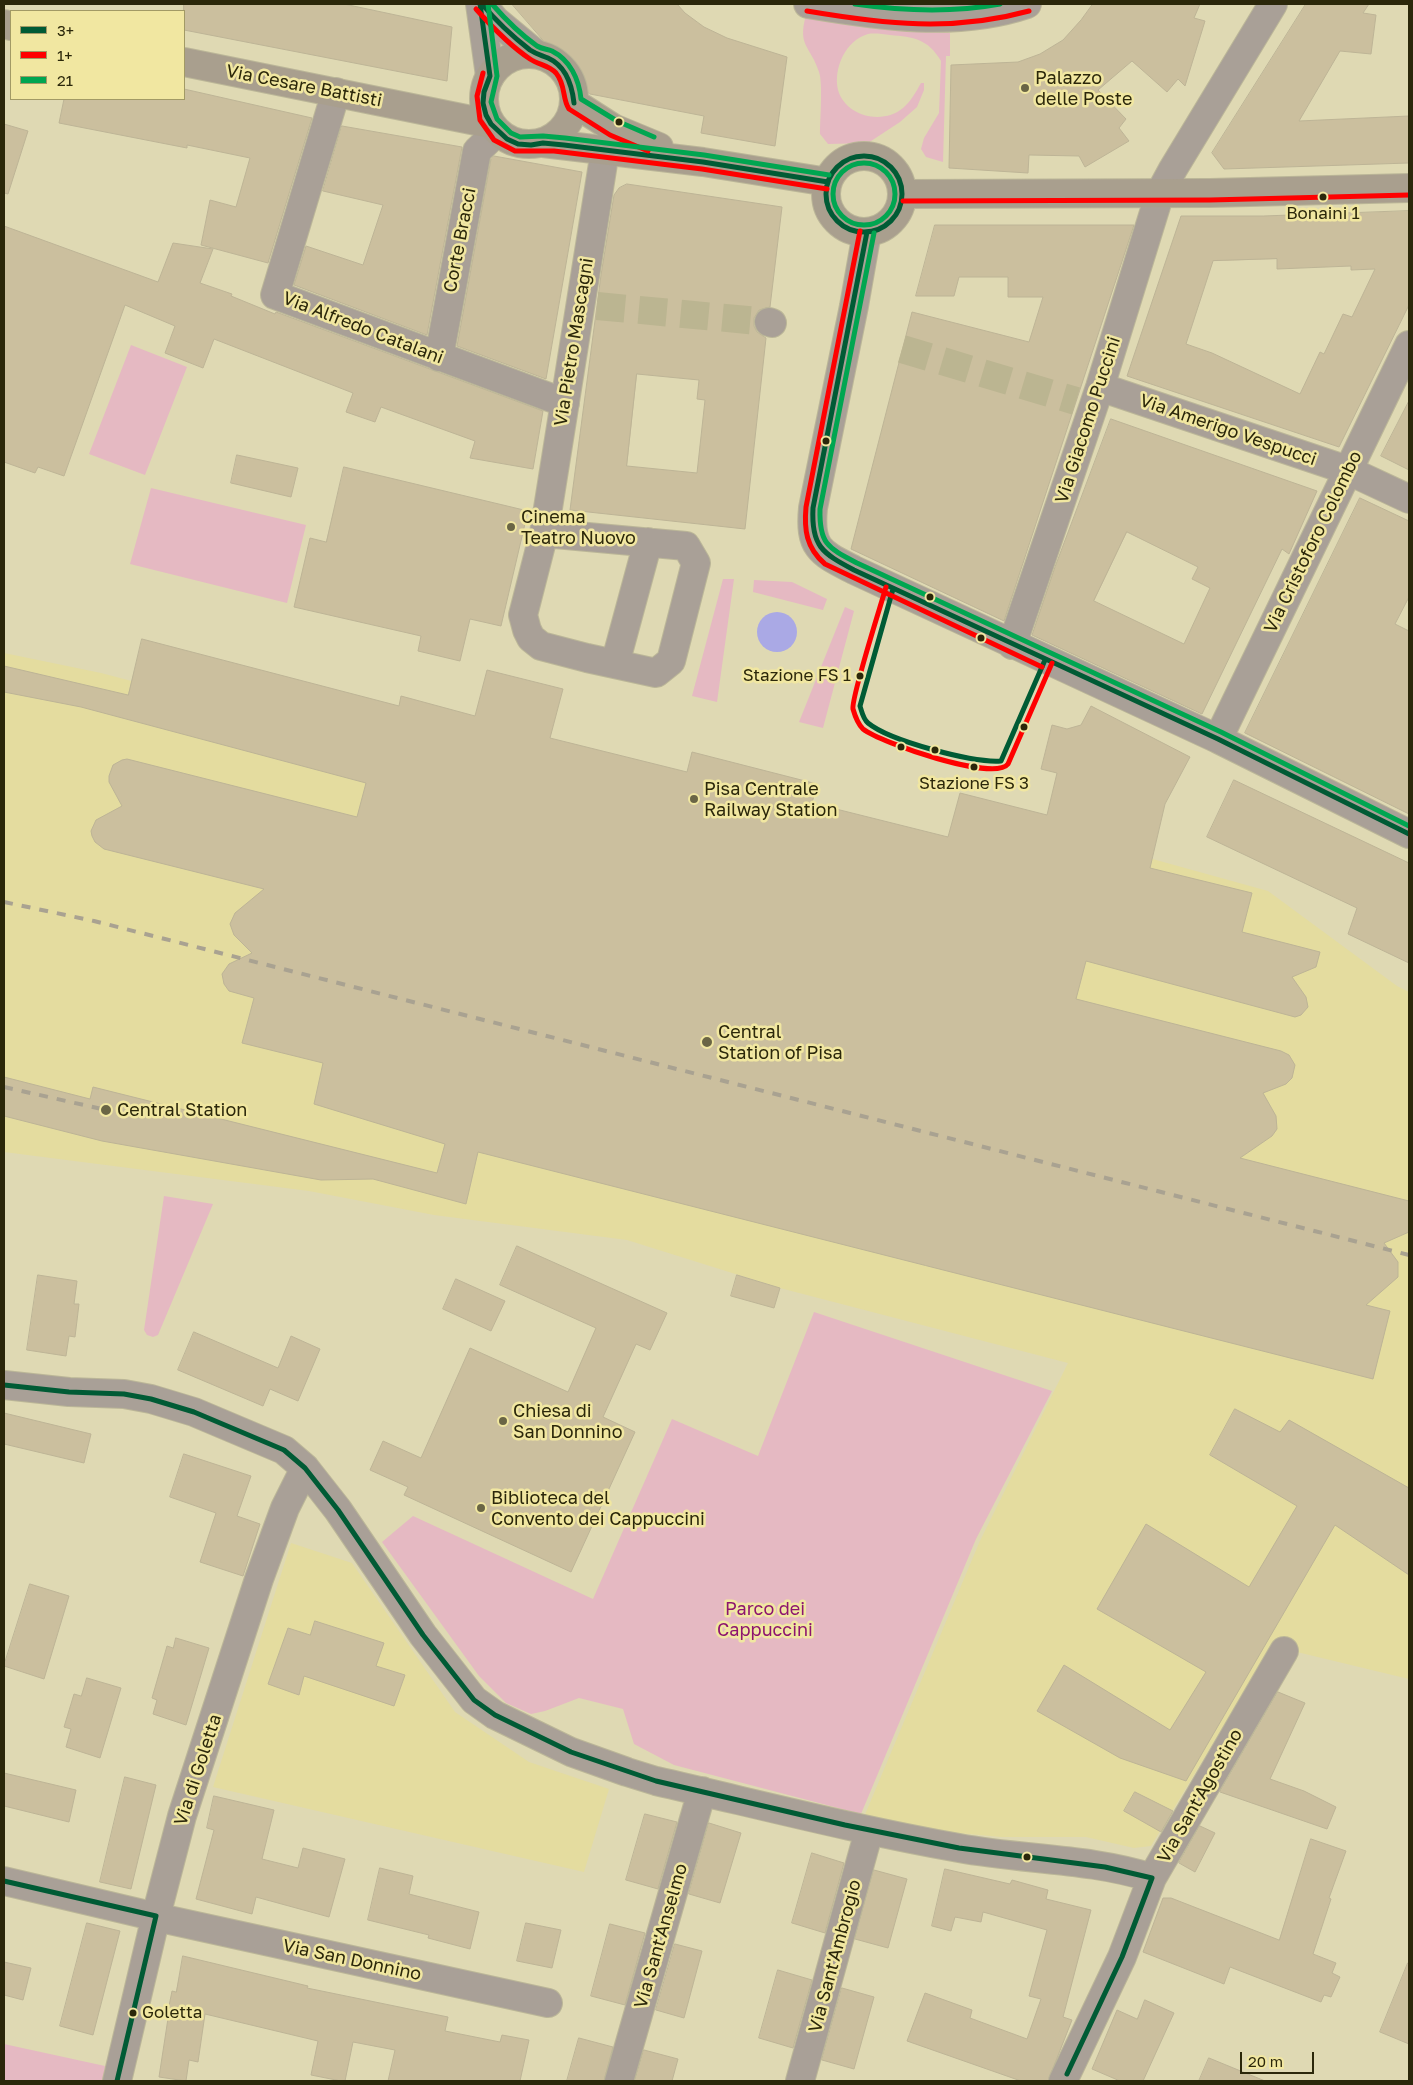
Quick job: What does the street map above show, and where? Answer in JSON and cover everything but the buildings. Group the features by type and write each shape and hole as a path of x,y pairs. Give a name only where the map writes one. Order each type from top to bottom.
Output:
{"main road":[{"path":"543,143 555,137 572,116 574,90 569,77 550,59 536,54 522,54 510,58 498,66 487,84 484,109 494,128 507,139 518,144 531,145 543,143 703,162 828,182"},
{"name":"Via Cesare Battisti","path":"185,62 424,110 494,128"},
{"name":"Via Cesare Battisti","path":"424,110 458,104 487,84"},
{"path":"574,103 613,128 630,136 703,162"},
{"path":"866,156 882,160 894,169 900,178 903,194 900,207 892,219 881,228 866,232 849,229 835,218 827,199 828,182 834,170 843,162 854,157 866,156"},
{"path":"903,194 1160,193 1409,188"}],"street":[{"path":"481,4 495,20 536,54"},
{"path":"481,4 487,84"},
{"path":"808,4 875,14 938,17 989,14 1027,4"},
{"name":"Via Giacomo Puccini","path":"1012,645 1085,397 1160,193 1173,168 1273,4"},
{"name":"Via Alfredo Catalani","path":"336,92 275,295 565,403"},
{"name":"Corte Bracci","path":"438,357 477,150 494,128"},
{"name":"Via Pietro Mascagni","path":"605,151 544,533 523,615 531,638 541,646 656,673 671,661 696,563 686,546 648,542"},
{"path":"866,232 854,306 812,524 814,540 828,557 1012,645 1218,739 1409,834"},
{"name":"Via Cristoforo Colombo","path":"1218,739 1409,345"},
{"name":"Via Amerigo Vespucci","path":"1085,397 1347,470 1409,499"},
{"path":"544,533 648,542 615,664"},
{"path":"4,1385 69,1392 124,1394 174,1405 237,1429 284,1450 305,1468 370,1554 423,1635 461,1685 484,1709 571,1752 627,1772 869,1830 996,1854 1105,1866 1152,1878"},
{"name":"Via di Goletta","path":"117,2081 182,1816 259,1579 285,1508 305,1468"},
{"name":"Via Sant'Agostino","path":"1071,2079 1152,1878 1284,1651"},
{"name":"Via Sant'Anselmo","path":"619,2081 702,1791"},
{"name":"Via Sant'Ambrogio","path":"800,2081 869,1830"},
{"name":"Via San Donnino","path":"4,1881 548,2003"}],"shaded area":[{"path":"4,653 101,673 376,745 905,910 1037,827 1268,891 1397,986 1409,992 1409,1679 1272,1646 1151,1846 1134,1848 1086,1837 1001,1837 958,1833 864,1817 979,1543 1068,1363 780,1288 627,1240 434,1215 309,1191 4,1152"},
{"path":"291,1543 352,1563 455,1712 529,1762 609,1789 584,1872 213,1787"}],"green space":[{"path":"806,15 889,29 950,33 950,56 946,56 943,162 926,157 921,149 924,138 939,113 941,61 931,48 920,40 913,38 882,34 868,34 860,37 853,42 843,56 839,64 837,82 842,99 849,107 857,112 876,117 895,113 903,108 921,83 924,83 924,90 917,107 900,122 868,143 828,144 820,134 820,77 816,63 804,40"},
{"path":"131,345 187,367 145,475 89,454"},
{"path":"151,488 306,525 287,603 130,564"},
{"path":"723,579 734,579 717,702 692,696"},
{"path":"754,580 792,582 827,599 823,610 753,592"},
{"path":"845,607 854,611 823,728 799,722"},
{"path":"164,1196 213,1204 158,1335 153,1337 147,1335 144,1330"},
{"name":"Parco dei Cappuccini","path":"814,1312 1052,1391 976,1539 861,1814 674,1765 634,1744 623,1709 579,1698 545,1711 531,1714 506,1703 479,1676 382,1542 413,1516 593,1599 672,1419 758,1456"},
{"path":"4,2044 105,2066 103,2081 4,2081"}],"water":[{"path":"777,612 791,618 797,632 791,646 777,652 763,646 757,632 763,618"}],"tunnel":[{"path":"597,306 769,322"},
{"path":"902,349 1076,401"}],"railway":[{"path":"4,902 94,921 1409,1255"},
{"path":"4,1087 106,1110"}],"transit line":[{"name":"3+","path":"480,4 490,76 484,92 483,103 491,124 507,139 518,144 531,145 543,143 564,145 703,162 828,182"},
{"name":"3+","path":"482,4 523,45 554,61 564,71 570,83 574,103"},
{"name":"21","path":"488,4 497,76 491,102 497,119 511,133 520,137 543,136 565,138 704,155 829,175"},
{"name":"21","path":"492,4 513,26 531,41 564,59 576,77 581,99 617,121 654,137"},
{"name":"21","path":"855,4 928,10 964,9 1000,4"},
{"name":"1+","path":"476,9 515,48 530,59 550,68 556,73 561,82 565,101 569,109 610,135 648,151"},
{"name":"1+","path":"807,11 918,24 973,22 1029,11"},
{"name":"1+","path":"483,73 477,96 480,120 494,140 515,151 554,151 702,169 827,189"},
{"name":"3+","path":"864,156 879,159 891,167 899,179 902,194 899,209 891,221 879,229 864,232 849,229 837,221 829,209 826,194 829,179 837,167 849,159 864,156"},
{"name":"21","path":"864,163 876,166 886,172 892,182 895,194 892,206 886,216 876,222 864,225 852,222 842,216 836,206 833,194 836,182 842,172 852,166 864,163"},
{"name":"1+","path":"903,201 1210,200 1409,195"},
{"name":"1+","path":"860,231 806,507 805,523 810,545 825,564 1042,667"},
{"name":"3+","path":"867,232 813,508 814,531 817,540 826,553 854,570 1218,739 1409,834"},
{"name":"21","path":"874,233 820,509 821,530 827,544 832,549 857,563 1221,732 1409,826"},
{"name":"1+","path":"886,587 861,670 853,709 863,729 891,743 961,765 998,768 1008,764 1052,663"},
{"name":"3+","path":"893,589 860,706 866,721 879,730 932,750 988,761 1001,761 1045,660"},
{"name":"3+","path":"4,1385 69,1392 124,1394 151,1399 194,1412 284,1450 305,1468 338,1510 423,1635 474,1700 495,1715 571,1752 656,1781 845,1825 959,1848 1105,1867 1152,1878"},
{"name":"3+","path":"1067,2074 1122,1957 1152,1878"},
{"name":"3+","path":"4,1881 156,1916 117,2081"}],"place":[{"name":"Palazzo delle Poste","path":"1025,88"},
{"name":"Bonaini 1","path":"1323,197"},
{"name":"Cinema Teatro Nuovo","path":"511,527"},
{"name":"Stazione FS 1","path":"860,676"},
{"name":"Stazione FS 3","path":"974,767"},
{"name":"Pisa Centrale Railway Station","path":"694,799"},
{"name":"Central Station of Pisa","path":"707,1042"},
{"name":"Central Station","path":"106,1110"},
{"name":"Chiesa di San Donnino","path":"503,1421"},
{"name":"Biblioteca del Convento dei Cappuccini","path":"481,1508"},
{"name":"Goletta","path":"133,2013"}]}
